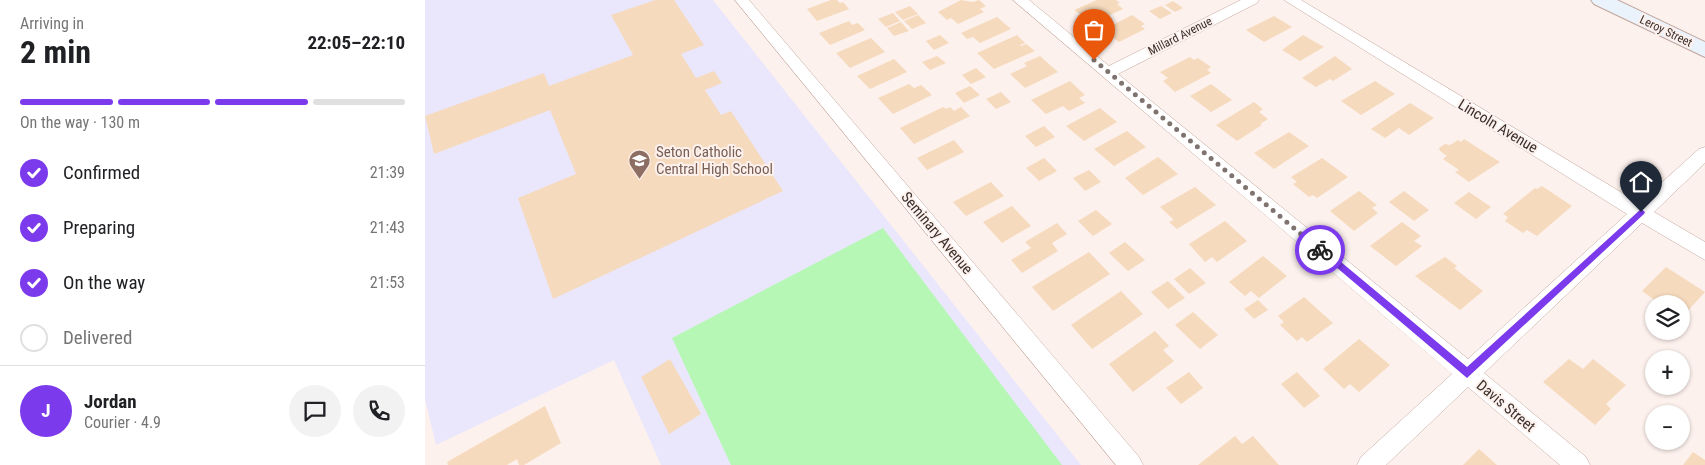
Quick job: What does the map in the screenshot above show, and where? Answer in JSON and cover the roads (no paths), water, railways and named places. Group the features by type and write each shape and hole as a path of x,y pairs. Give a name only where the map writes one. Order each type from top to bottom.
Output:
{"street":[{"name":"Seminary Avenue","path":"742,0 1131,465"},
{"name":"Davis Street","path":"1020,0 1109,72 1578,465"},
{"name":"Millard Avenue","path":"1109,72 1252,0"},
{"name":"Lincoln Avenue","path":"1291,0 1705,252"},
{"name":"Leroy Street","path":"1601,0 1705,50"},
{"path":"1369,465 1705,153"}],"place":[{"name":"Seton Catholic Central High School","path":"640,180"}]}
